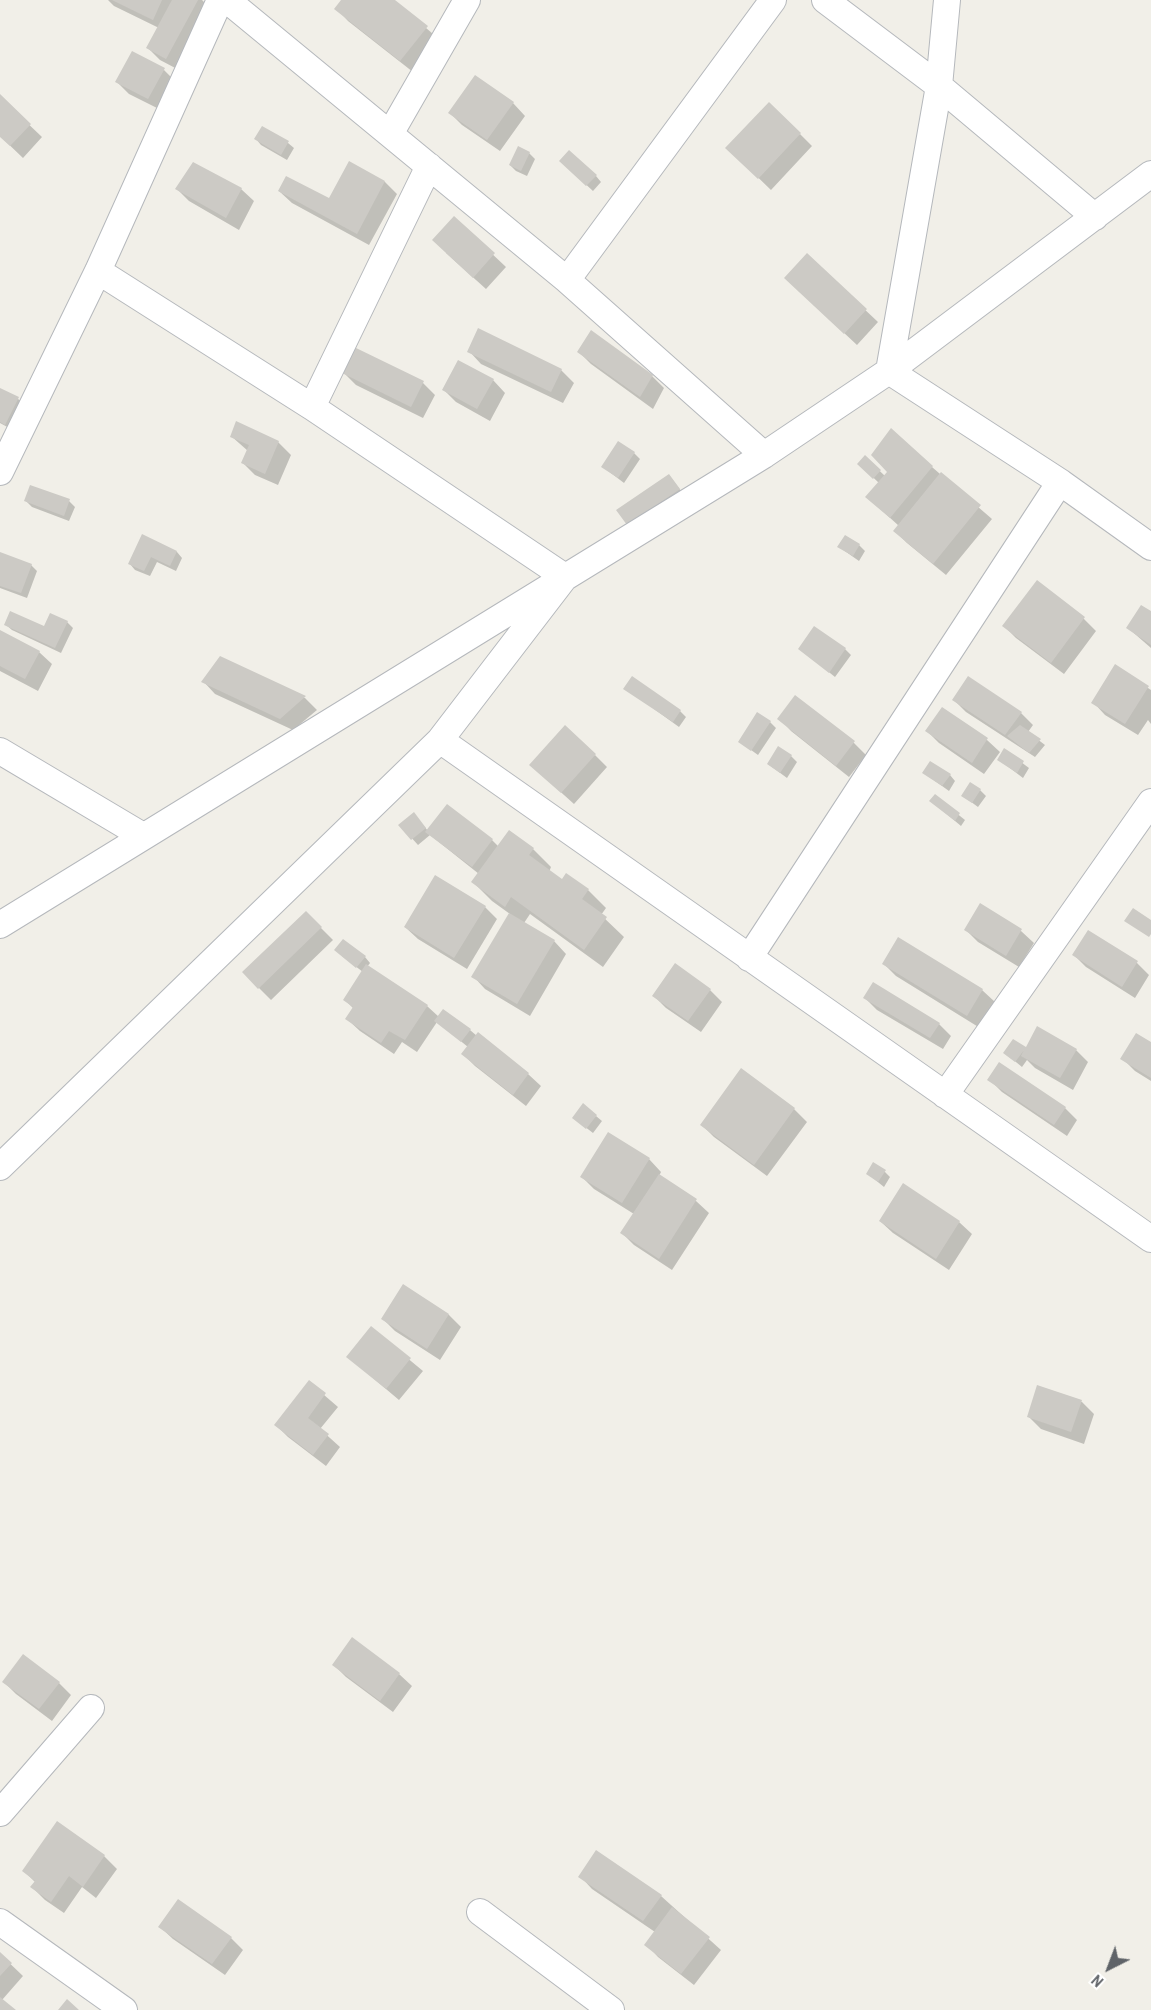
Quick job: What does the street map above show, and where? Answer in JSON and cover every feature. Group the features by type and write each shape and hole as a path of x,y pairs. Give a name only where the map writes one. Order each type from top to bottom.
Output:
{"street":[{"path":"0,472 98,271 220,0"},
{"path":"227,0 567,280 764,455"},
{"path":"390,134 467,0"},
{"path":"567,280 772,0"},
{"path":"825,0 939,86 1095,217"},
{"path":"889,371 939,86 947,0"},
{"path":"312,407 429,166"},
{"path":"0,925 764,455 889,371 1151,174"},
{"path":"98,271 312,407 565,577"},
{"path":"889,371 1060,482 1151,547"},
{"path":"749,958 1060,482"},
{"path":"0,1167 440,740 565,577"},
{"path":"440,740 945,1095 1148,1232"},
{"path":"0,751 142,836"},
{"path":"945,1095 1151,802"},
{"path":"0,1814 91,1708"},
{"path":"480,1912 611,2010"},
{"path":"0,1922 124,2010"}],"building":[{"path":"112,0 162,0 153,20"},
{"path":"172,0 198,0 166,59 146,48"},
{"path":"341,0 395,0 428,26 400,61 334,9"},
{"path":"132,51 165,68 148,99 115,82"},
{"path":"475,75 514,102 487,140 448,113"},
{"path":"0,94 31,124 10,146 0,137"},
{"path":"769,102 801,133 758,179 725,148"},
{"path":"262,126 289,141 281,155 254,139"},
{"path":"518,146 530,152 521,171 509,165"},
{"path":"569,150 597,175 586,186 559,161"},
{"path":"349,161 385,181 357,234 278,191 286,176 329,198"},
{"path":"193,162 242,188 226,218 175,189"},
{"path":"454,216 495,253 473,278 432,240"},
{"path":"807,253 867,309 844,334 784,278"},
{"path":"478,328 562,369 551,392 467,352"},
{"path":"591,330 653,375 640,397 577,352"},
{"path":"354,347 424,381 411,407 342,373"},
{"path":"458,360 494,379 477,409 442,390"},
{"path":"0,388 19,397 5,425 0,422"},
{"path":"236,421 279,441 265,474 241,463 249,445 230,437"},
{"path":"891,428 933,466 890,518 865,497 887,472 871,455"},
{"path":"618,441 635,452 618,478 601,467"},
{"path":"865,455 881,470 873,479 857,464"},
{"path":"941,472 981,505 933,564 893,531"},
{"path":"669,474 680,489 627,525 616,510"},
{"path":"30,485 70,499 64,516 24,501"},
{"path":"142,534 177,551 170,566 151,557 144,571 128,564"},
{"path":"845,535 860,544 853,556 837,547"},
{"path":"0,552 32,564 21,593 0,586"},
{"path":"1037,580 1085,617 1051,663 1002,626"},
{"path":"1141,605 1151,611 1151,645 1126,628"},
{"path":"10,611 44,626 50,613 68,621 55,648 4,625"},
{"path":"814,626 846,648 829,673 798,649"},
{"path":"0,630 40,651 25,679 0,666"},
{"path":"220,656 306,696 280,719 201,682"},
{"path":"1115,664 1149,686 1125,724 1091,703"},
{"path":"632,676 681,710 673,722 623,689"},
{"path":"968,676 1022,712 1005,735 952,700"},
{"path":"795,695 855,741 836,766 777,719"},
{"path":"942,707 988,738 972,763 925,731"},
{"path":"757,712 771,721 751,751 738,742"},
{"path":"565,725 596,754 561,793 529,765"},
{"path":"1020,725 1041,739 1029,753 1007,736"},
{"path":"778,746 792,755 780,773 767,764"},
{"path":"1004,748 1024,761 1017,773 997,760"},
{"path":"930,761 951,774 942,786 922,773"},
{"path":"970,782 981,789 972,803 961,796"},
{"path":"935,794 960,813 955,821 929,801"},
{"path":"447,804 493,839 472,867 425,832"},
{"path":"414,812 426,828 411,840 398,825"},
{"path":"509,830 534,848 529,855 562,879 566,873 589,889 582,899 607,917 584,950 511,897 505,907 471,882"},
{"path":"435,875 486,906 454,958 404,927"},
{"path":"980,903 1022,929 1006,956 964,930"},
{"path":"1133,908 1151,920 1149,937 1124,921"},
{"path":"306,911 322,927 258,989 242,972"},
{"path":"509,913 555,940 517,1004 471,977"},
{"path":"1088,930 1138,961 1122,987 1072,955"},
{"path":"898,937 983,989 967,1016 882,964"},
{"path":"343,939 366,956 356,968 334,950"},
{"path":"675,963 711,989 688,1021 652,996"},
{"path":"366,964 428,1005 405,1040 389,1031 381,1043 345,1019 353,1007 343,1000"},
{"path":"873,982 940,1023 930,1038 863,998"},
{"path":"443,1009 471,1029 461,1042 434,1021"},
{"path":"1037,1026 1077,1049 1060,1078 1021,1056 1024,1050 1015,1062 1003,1053 1013,1039 1026,1047"},
{"path":"478,1032 529,1073 513,1095 461,1054"},
{"path":"1136,1033 1151,1042 1151,1078 1120,1059"},
{"path":"999,1062 1066,1107 1054,1125 987,1080"},
{"path":"741,1068 795,1108 754,1165 700,1125"},
{"path":"583,1103 597,1115 586,1129 572,1118"},
{"path":"608,1132 650,1158 622,1203 580,1177"},
{"path":"873,1162 886,1170 878,1182 866,1174"},
{"path":"659,1174 697,1199 659,1259 620,1233"},
{"path":"903,1183 960,1221 936,1259 879,1221"},
{"path":"403,1284 449,1314 427,1349 381,1319"},
{"path":"371,1326 411,1358 386,1389 346,1357"},
{"path":"309,1380 326,1393 308,1418 329,1434 313,1455 274,1425"},
{"path":"1037,1385 1082,1400 1071,1432 1027,1417"},
{"path":"352,1637 400,1673 380,1701 332,1665"},
{"path":"23,1654 60,1682 39,1709 2,1682"},
{"path":"57,1821 105,1855 83,1887 69,1876 51,1902 30,1887 35,1881 22,1871"},
{"path":"596,1850 662,1895 643,1921 578,1877"},
{"path":"178,1899 232,1937 212,1964 158,1927"},
{"path":"672,1907 710,1937 681,1974 644,1945"},
{"path":"0,1952 12,1963 0,1976"},
{"path":"0,1997 16,2010 0,2010"},
{"path":"67,1999 79,2010 58,2010"}]}
